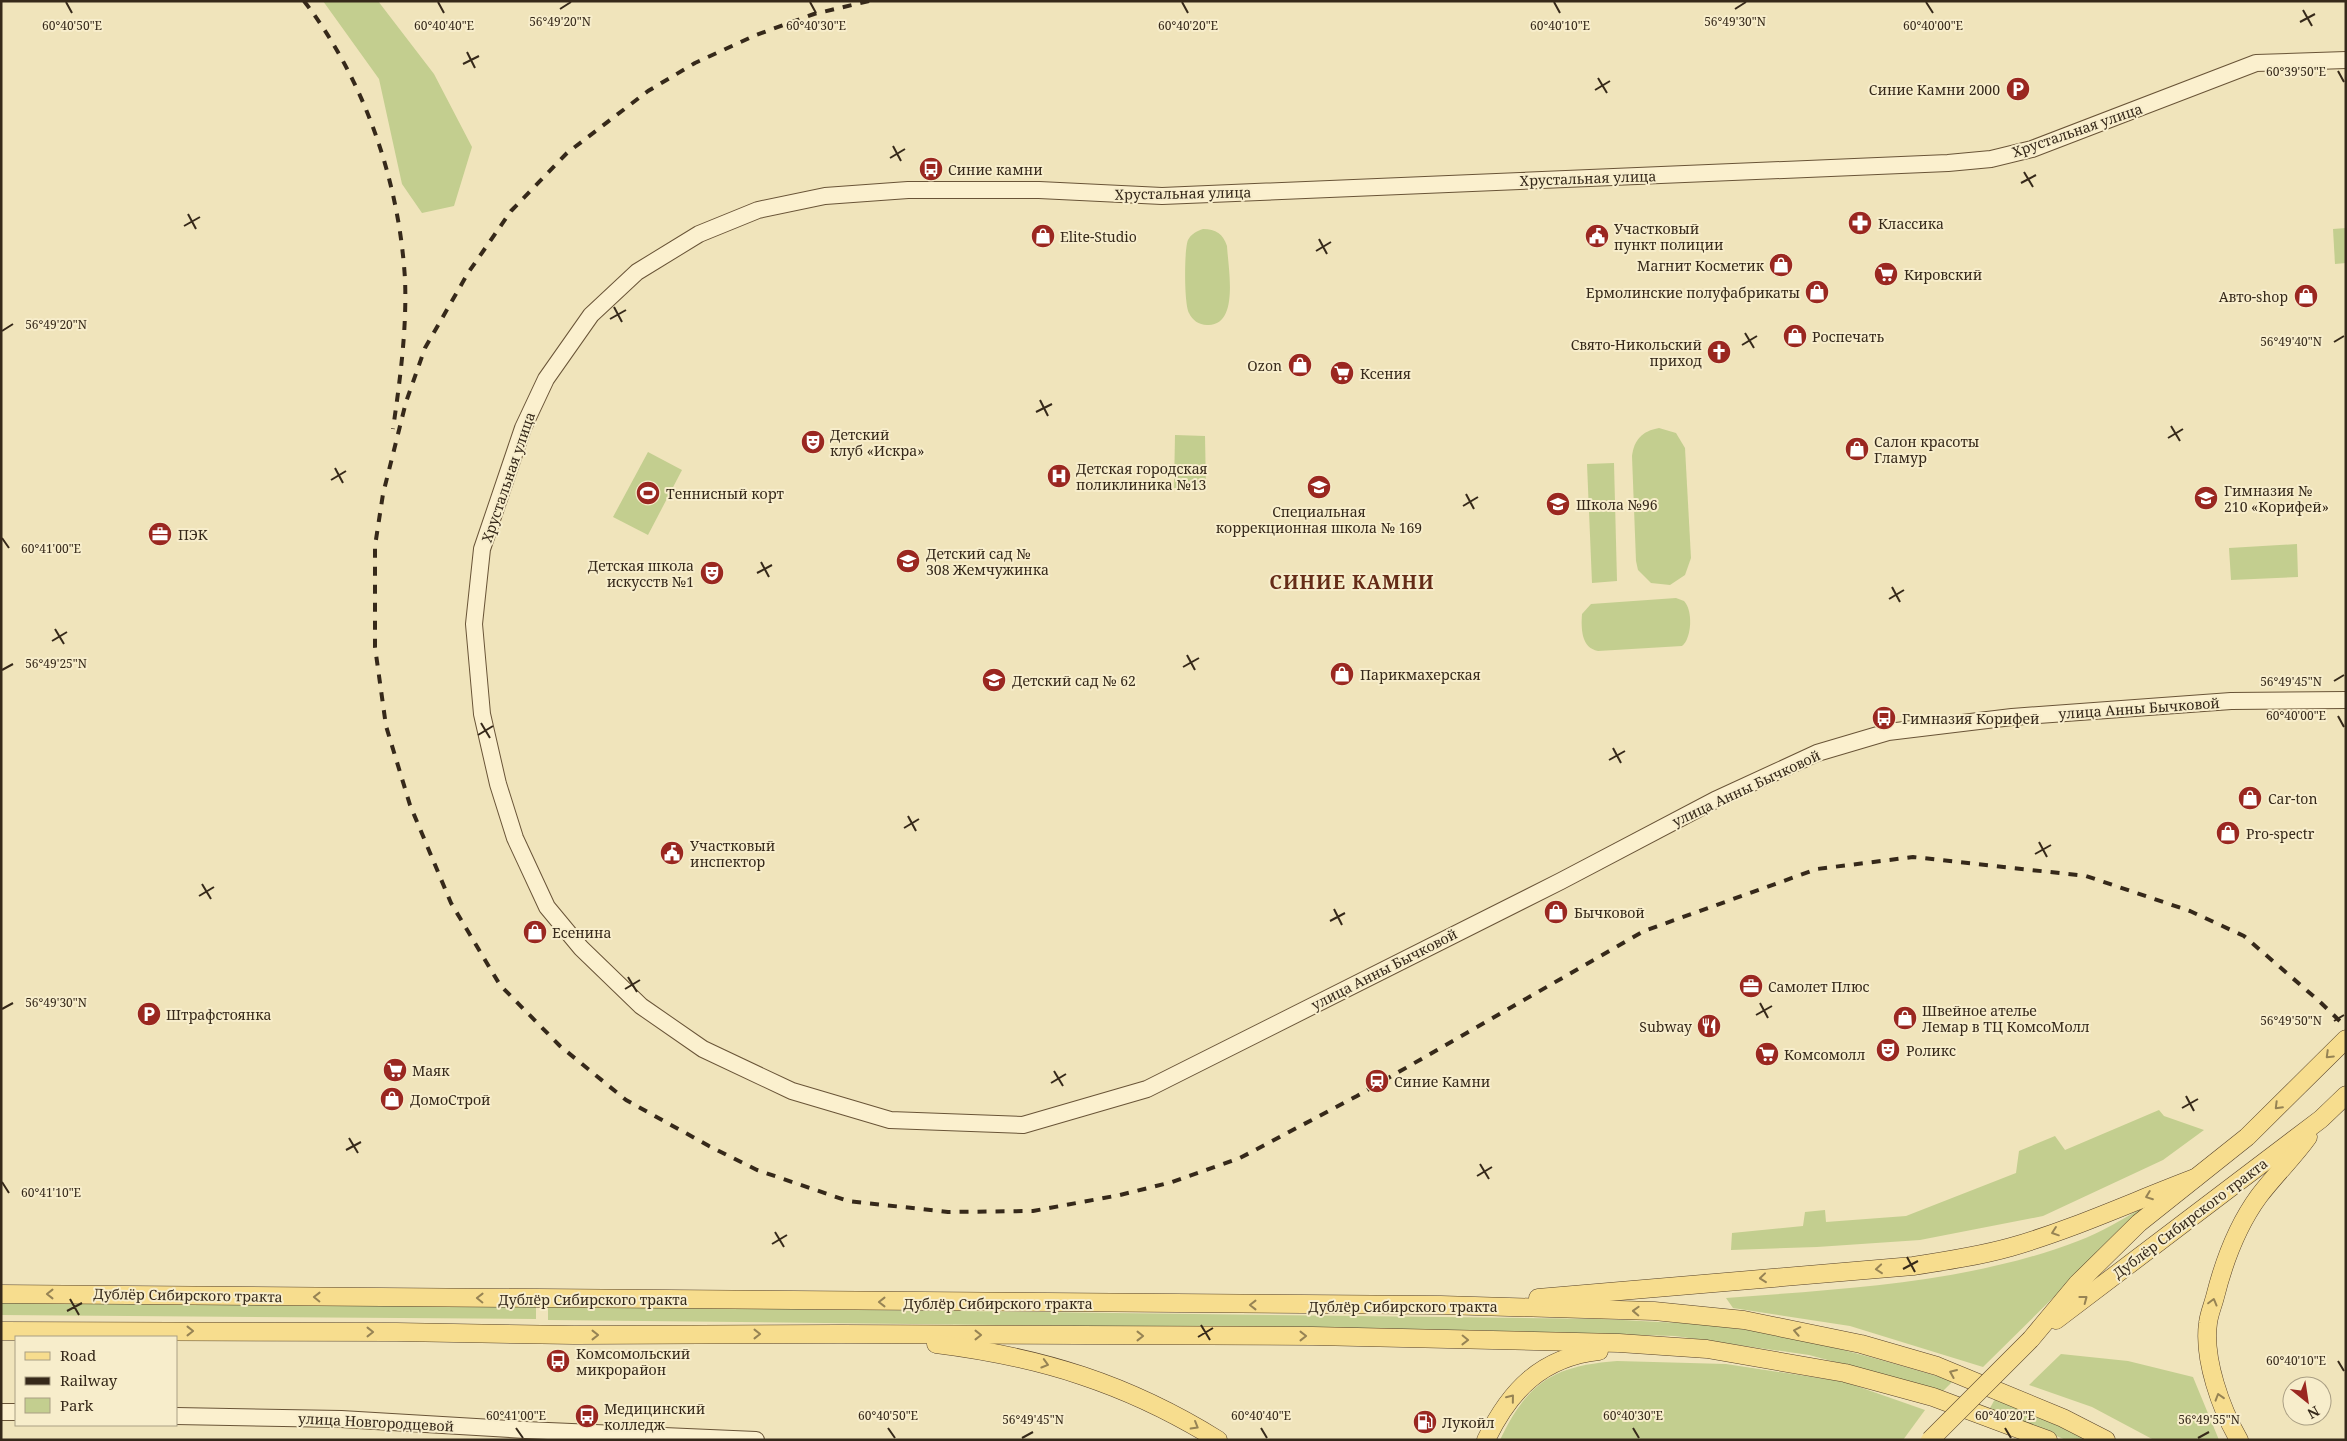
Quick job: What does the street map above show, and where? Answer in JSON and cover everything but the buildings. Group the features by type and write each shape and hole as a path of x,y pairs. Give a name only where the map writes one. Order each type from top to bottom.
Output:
{"main road":[{"name":"Дублёр Сибирского тракта","path":"1930,1440 2031,1339 2077,1284 2139,1223 2247,1137 2312,1071 2346,1040"},
{"name":"Дублёр Сибирского тракта","path":"2031,1339 2321,1119 2346,1095"},
{"path":"2239,1440 2222,1406 2209,1350 2208,1323 2220,1273 2240,1224 2321,1119"},
{"name":"Дублёр Сибирского тракта","path":"1442,1305 1643,1290 1812,1273 1913,1266 2009,1247 2075,1226 2100,1214 2195,1178"},
{"name":"Дублёр Сибирского тракта","path":"1,1294 1442,1305 1654,1311 1744,1320 1861,1344 1937,1366 2063,1418 2106,1440"},
{"path":"1,1331 397,1332 564,1335 1303,1336 1619,1343 1707,1349 1780,1360 1846,1373 1897,1386 2046,1439"},
{"path":"841,1334 964,1347 1030,1360 1090,1377 1134,1394 1218,1440"},
{"path":"1486,1440 1506,1403 1526,1381 1557,1362 1572,1356 1600,1350 1780,1360"}],"street":[{"name":"Хрустальная улица","path":"515,838 498,784 482,714 474,624 482,550 512,459 523,428 546,379 591,314 637,272 671,250 727,221 790,202 857,192 1039,190 1162,196 1899,166 1974,161 2032,149 2256,63 2346,60"},
{"name":"улица Анны Бычковой","path":"515,838 547,907 580,948 641,1006 703,1049 792,1091 890,1120 1023,1125 1147,1089 1561,881 1715,800 1817,753 1888,732 2012,716 2223,702 2346,700"},
{"path":"1,1412 15,1412"},
{"name":"улица Новгородцевой","path":"178,1416 341,1419 525,1430 756,1440"}],"green space":[{"path":"323,1 378,1 434,74 472,147 454,206 422,213 402,184 379,79"},
{"path":"2346,228 2346,263 2335,264 2333,229"},
{"path":"1203,229 1218,233 1225,242 1230,281 1228,306 1224,316 1217,323 1207,325 1199,323 1190,316 1187,308 1185,288 1188,240 1194,233"},
{"path":"1659,428 1676,433 1685,448 1691,558 1685,575 1670,585 1651,583 1638,570 1636,561 1632,456 1635,445 1640,437 1648,431"},
{"path":"1175,435 1205,436 1206,488 1174,488"},
{"name":"Теннисный корт","path":"648,452 682,470 648,535 613,517"},
{"path":"1614,463 1617,581 1592,583 1587,464"},
{"path":"2297,544 2298,577 2231,580 2229,548"},
{"path":"1676,598 1684,601 1687,605 1690,617 1688,637 1682,646 1598,651 1592,649 1585,642 1582,631 1582,614 1591,604"},
{"path":"2159,1110 2164,1116 2204,1130 2163,1160 2043,1216 1920,1240 1817,1247 1731,1250 1732,1233 1803,1226 1805,1212 1825,1210 1826,1222 1906,1216 2016,1173 2019,1151 2055,1136 2065,1150"},
{"path":"2146,1206 1983,1367 1850,1326 1733,1308 1726,1298 1905,1282 1993,1266 2036,1255 2078,1241"},
{"path":"1,1301 536,1306 536,1319 1,1315"},
{"path":"548,1306 1601,1319 1668,1322 1739,1329 1801,1340 1953,1381 1943,1391 1809,1355 1675,1336 1460,1330 548,1320"},
{"path":"2061,1354 2128,1361 2193,1377 2219,1440 2154,1440 2092,1407 2029,1385"},
{"path":"1617,1361 1726,1364 1845,1382 1925,1410 1903,1440 1500,1440 1521,1403 1545,1380 1576,1367"},
{"path":"1995,1399 2092,1440 2066,1440 1990,1408"}],"railway":[{"path":"304,1 325,31 361,97 375,132 395,205 405,279 405,317 393,429"},
{"path":"869,1 814,14 756,35 695,63 648,91 567,153 511,211 468,273 425,348 406,402 383,494 375,546 375,647 386,726 410,805 451,903 500,985 560,1046 626,1100 757,1170 848,1201 948,1212 1033,1211 1120,1195 1172,1182 1240,1158 1357,1096 1644,931 1817,869 1913,857 2086,876 2190,911 2244,936 2346,1027"}],"place":[{"name":"Синие Камни 2000","path":"2018,89"},
{"name":"Синие камни","path":"931,169"},
{"name":"Классика","path":"1860,223"},
{"name":"Elite-Studio","path":"1043,236"},
{"name":"Участковый пункт полиции","path":"1597,236"},
{"name":"Магнит Косметик","path":"1781,265"},
{"name":"Кировский","path":"1886,274"},
{"name":"Ермолинские полуфабрикаты","path":"1817,292"},
{"name":"Авто-shop","path":"2306,296"},
{"name":"Роспечать","path":"1795,336"},
{"name":"Свято-Никольский приход","path":"1719,352"},
{"name":"Ozon","path":"1300,365"},
{"name":"Ксения","path":"1342,373"},
{"name":"Детский клуб «Искра»","path":"813,442"},
{"name":"Салон красоты Гламур","path":"1857,449"},
{"name":"Детская городская поликлиника №13","path":"1059,476"},
{"name":"Специальная коррекционная школа № 169","path":"1319,487"},
{"name":"Теннисный корт","path":"648,493"},
{"name":"Гимназия № 210 «Корифей»","path":"2206,498"},
{"name":"Школа №96","path":"1558,504"},
{"name":"ПЭК","path":"160,534"},
{"name":"Детский сад № 308 Жемчужинка","path":"908,561"},
{"name":"Детская школа искусств №1","path":"712,573"},
{"name":"Парикмахерская","path":"1342,674"},
{"name":"Детский сад № 62","path":"994,680"},
{"name":"Гимназия Корифей","path":"1884,718"},
{"name":"Car-ton","path":"2250,798"},
{"name":"Pro-spectr","path":"2228,833"},
{"name":"Участковый инспектор","path":"672,853"},
{"name":"Бычковой","path":"1556,912"},
{"name":"Есенина","path":"535,932"},
{"name":"Самолет Плюс","path":"1751,986"},
{"name":"Штрафстоянка","path":"149,1014"},
{"name":"Швейное ателье Лемар в ТЦ КомсоМолл","path":"1905,1018"},
{"name":"Subway","path":"1709,1026"},
{"name":"Роликс","path":"1888,1050"},
{"name":"Комсомолл","path":"1767,1054"},
{"name":"Маяк","path":"395,1070"},
{"name":"Синие Камни","path":"1377,1081"},
{"name":"ДомоСтрой","path":"392,1099"},
{"name":"Комсомольский микрорайон","path":"558,1361"},
{"name":"Медицинский колледж","path":"587,1416"},
{"name":"Лукойл","path":"1425,1422"}],"district":[{"name":"СИНИЕ КАМНИ","path":"1352,582"}]}
